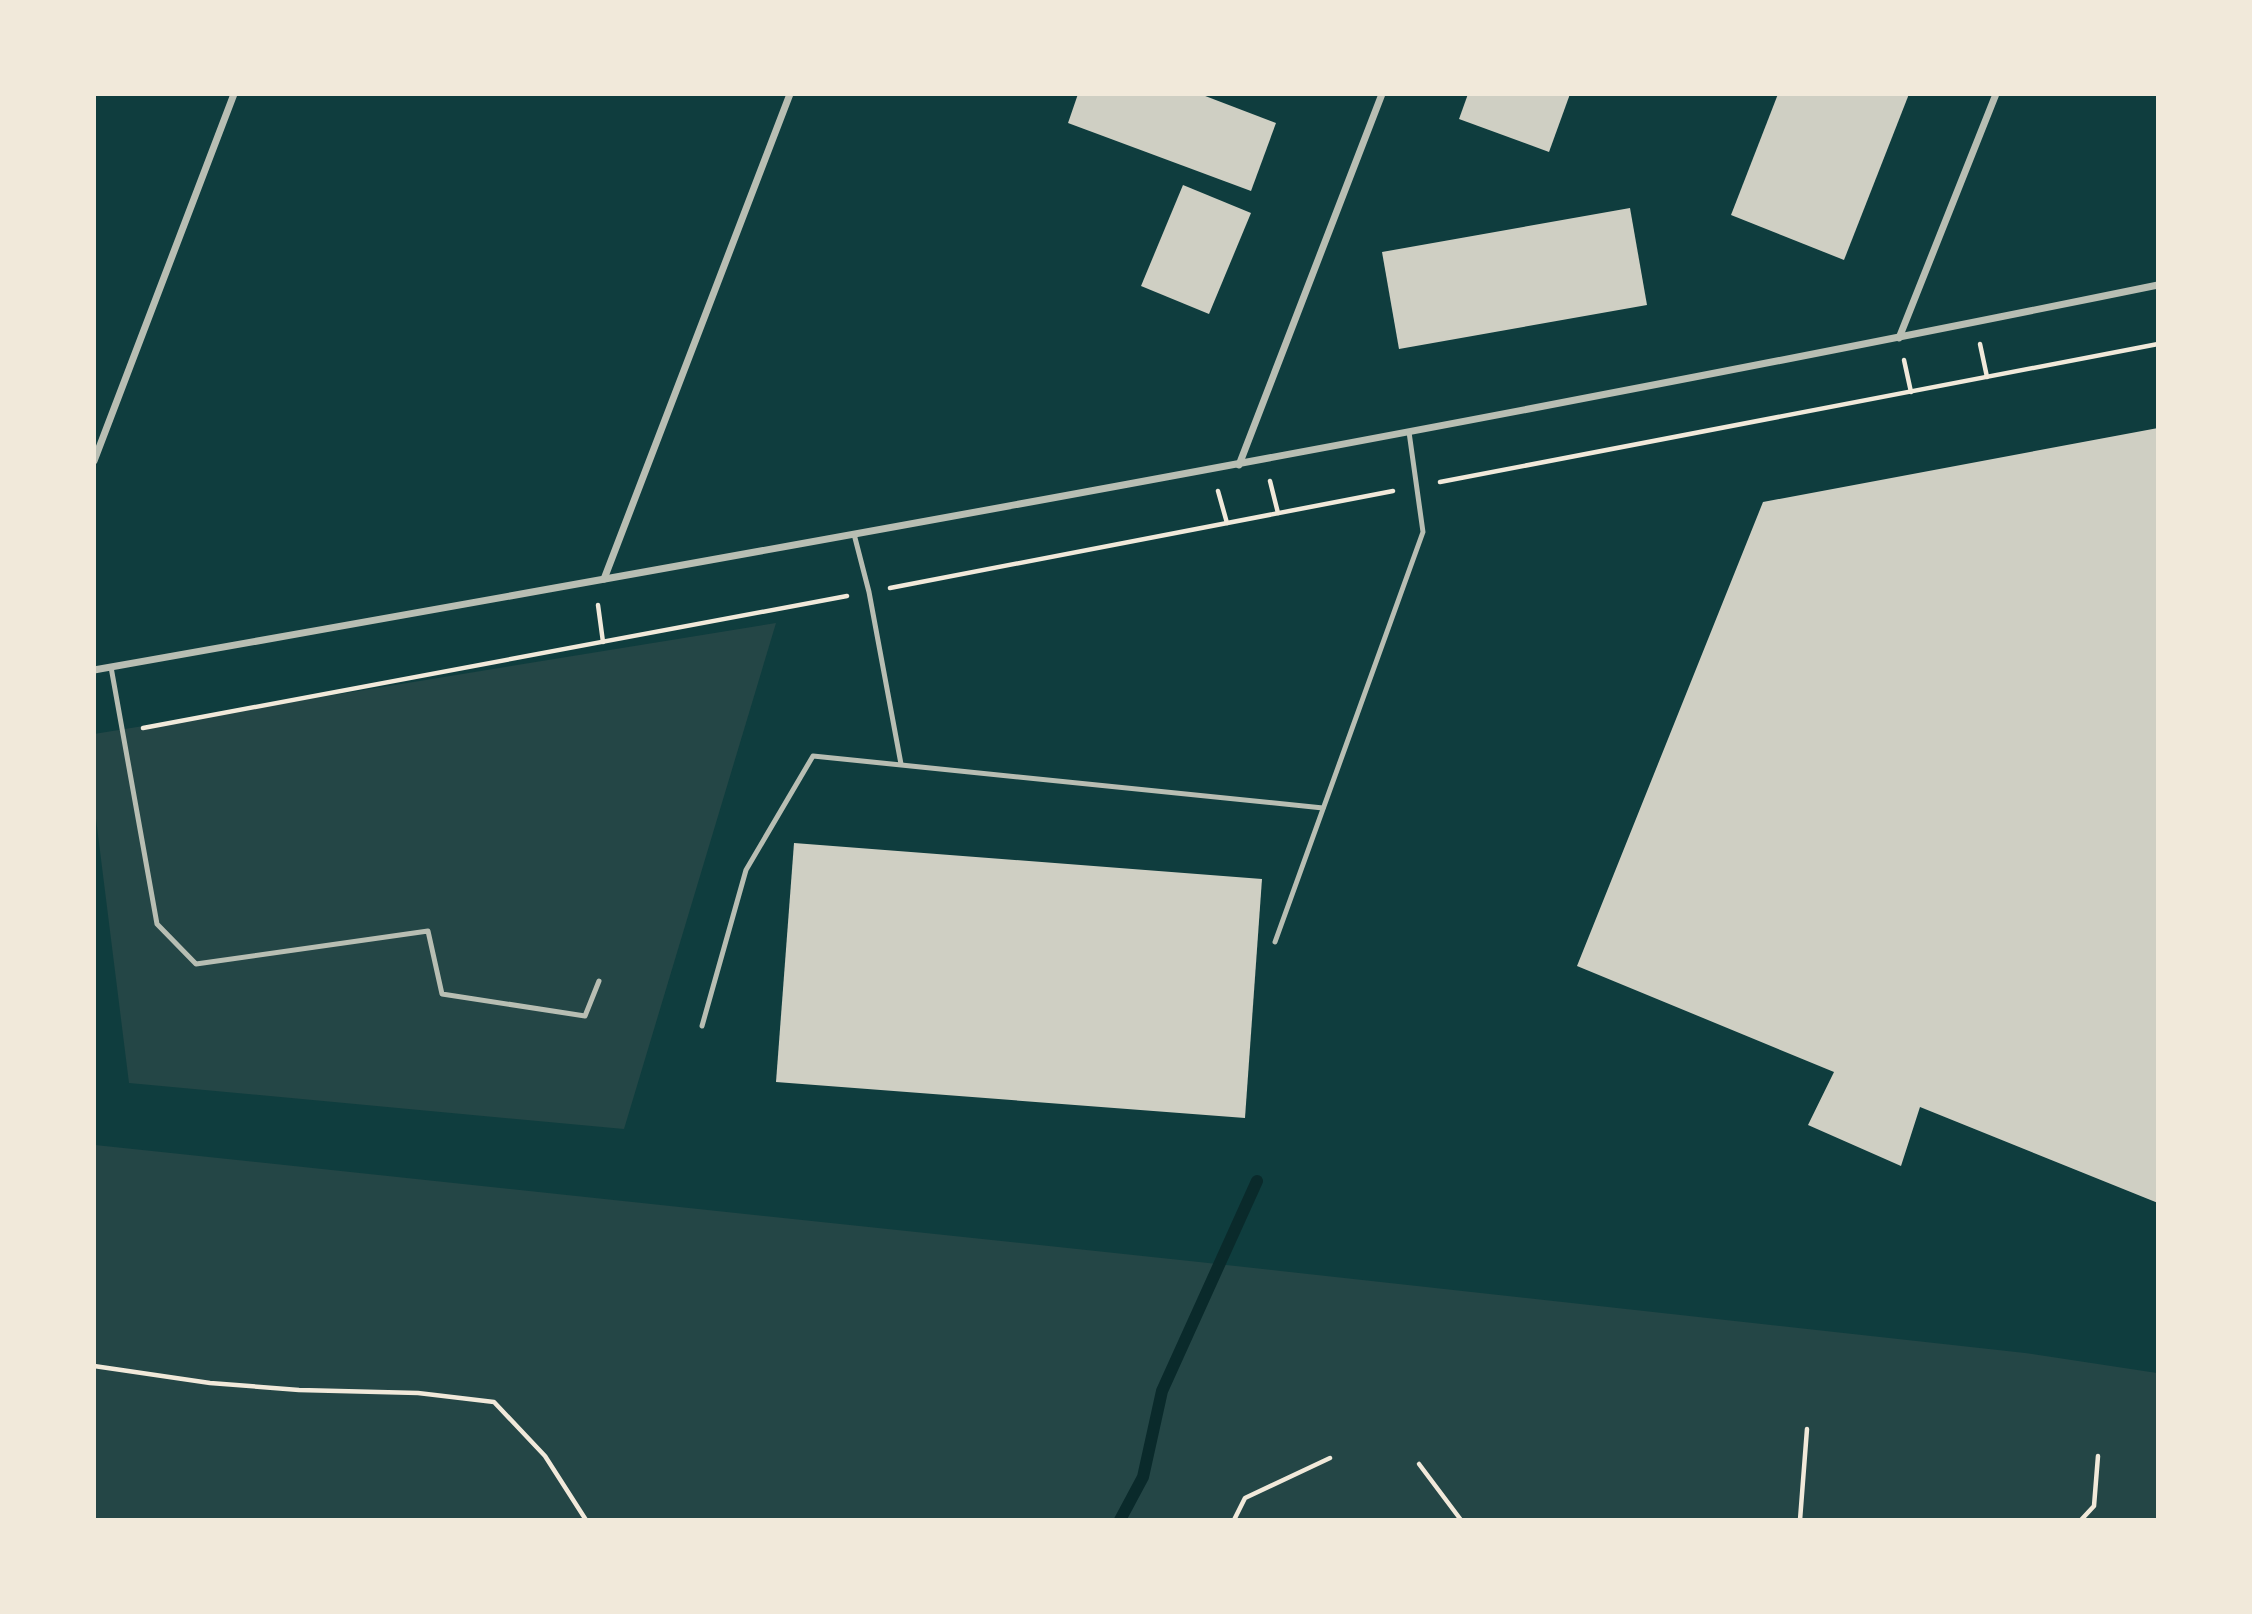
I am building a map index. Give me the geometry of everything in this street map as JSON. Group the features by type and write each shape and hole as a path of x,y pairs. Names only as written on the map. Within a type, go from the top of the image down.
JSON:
{"street":[{"path":"94,461 234,94"},
{"path":"604,579 790,94"},
{"path":"1239,465 1382,94"},
{"path":"1899,338 1996,94"},
{"path":"94,670 1239,465 1976,323 2158,285"}],"lane":[{"path":"1275,942 1423,532 1409,432"},
{"path":"854,534 869,592 901,764"},
{"path":"111,667 157,924 196,964 428,931 442,994 585,1016 599,981"},
{"path":"702,1026 746,870 813,756 1323,808"}],"path":[{"path":"1976,323 1987,377"},
{"path":"1899,338 1912,392"},
{"path":"122,733 2158,344"},
{"path":"1264,460 1278,513"},
{"path":"1212,470 1227,523"},
{"path":"595,581 603,642"},
{"path":"94,1366 210,1383 299,1390 418,1393 494,1402 545,1456 586,1520"},
{"path":"1800,1520 1807,1429"},
{"path":"2081,1520 2094,1506 2098,1456"},
{"path":"1234,1520 1245,1498 1330,1458"},
{"path":"1419,1464 1461,1520"}],"shaded area":[{"path":"776,623 624,1129 129,1083 95,811 94,734"},
{"path":"95,1145 2025,1353 2157,1373 2157,1519 95,1520"}],"building":[{"path":"1078,94 1200,94 1276,123 1251,191 1068,123"},
{"path":"1468,94 1570,94 1549,152 1459,119"},
{"path":"1778,94 1909,94 1844,260 1731,215"},
{"path":"1183,185 1251,213 1209,314 1141,286"},
{"path":"1630,208 1647,305 1399,349 1382,252"},
{"path":"2158,428 2158,1203 1920,1107 1901,1166 1808,1125 1834,1072 1577,966 1763,502"},
{"path":"794,843 1262,879 1245,1118 776,1082"}],"waterway":[{"path":"1120,1520 1143,1477 1162,1391 1257,1181"}]}
